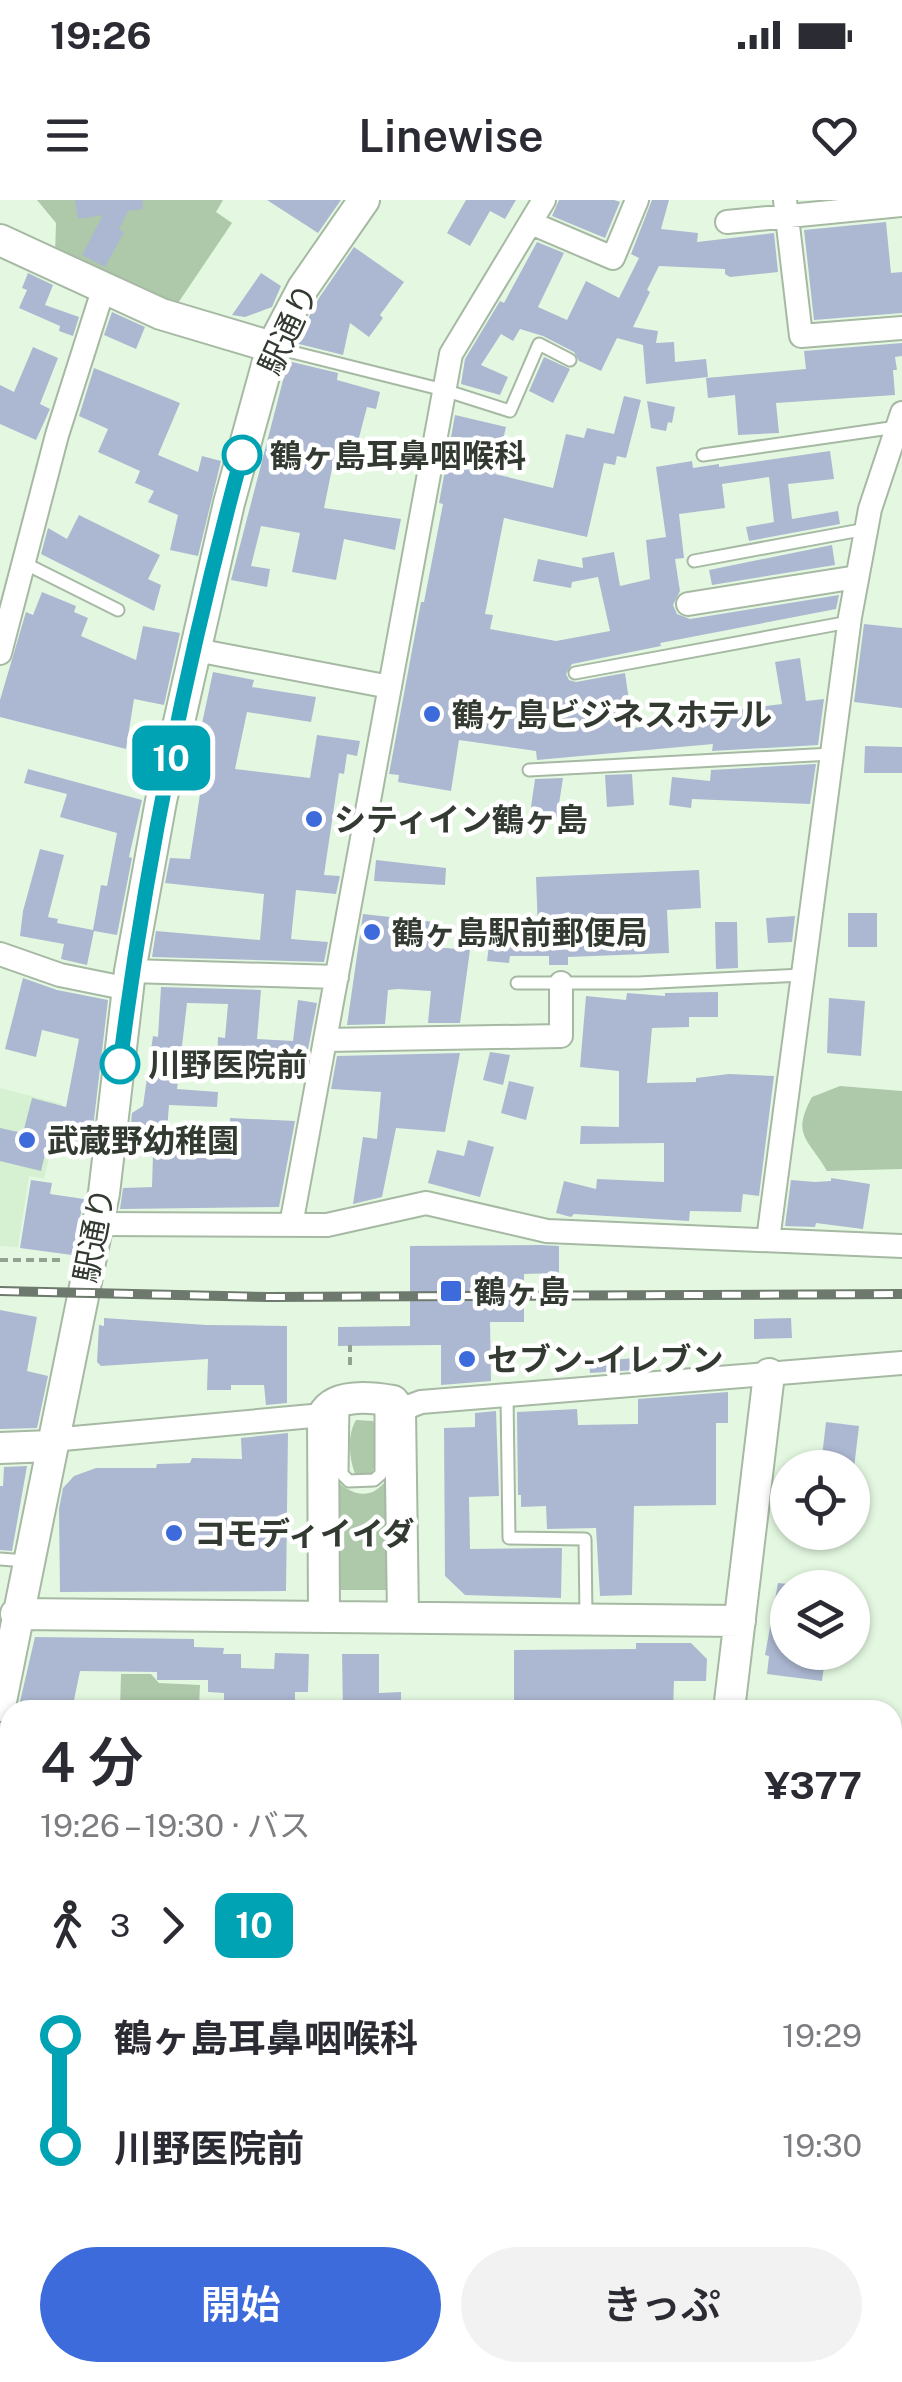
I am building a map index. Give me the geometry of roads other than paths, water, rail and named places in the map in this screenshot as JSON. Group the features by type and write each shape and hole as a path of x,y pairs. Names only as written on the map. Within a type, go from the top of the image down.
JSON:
{"street":[{"name":"駅通り","path":"1,1700 16,1614 14,1560 52,1443 98,1224 130,981 161,801 229,502 272,347 303,288 364,200"},
{"path":"292,1224 450,354 544,200"},
{"path":"531,223 613,258 637,200"},
{"path":"727,222 786,209 902,205"},
{"path":"786,209 801,336 902,328"},
{"path":"0,240 161,314 272,347"},
{"path":"0,654 57,435 104,287"},
{"path":"768,1240 849,622 866,529 900,420"},
{"path":"688,604 857,577"},
{"path":"196,650 390,687"},
{"path":"0,954 60,975 130,981 337,977"},
{"path":"326,1040 561,1036 561,983"},
{"path":"98,1224 328,1224 426,1203 548,1232 902,1246"},
{"path":"0,1448 333,1407 902,1363"},
{"path":"731,1700 769,1374"},
{"path":"390,1405 403,1617"},
{"path":"324,1616 333,1407"},
{"path":"16,1614 740,1621"}],"lane":[{"path":"272,347 444,390 510,411 539,344 570,360"},
{"path":"703,454 900,420"},
{"path":"694,561 866,529"},
{"path":"22,562 118,610"},
{"path":"576,673 849,622"},
{"path":"529,770 832,754"},
{"path":"517,983 804,975"},
{"path":"507,1396 509,1538 586,1539 586,1619"},
{"path":"333,1407 342,1474 349,1481 374,1480 382,1474 390,1405"}],"railway":[{"path":"0,1291 269,1297 902,1294"}],"place":[{"name":"鶴ヶ島耳鼻咽喉科","path":"242,455"},
{"name":"鶴ヶ島ビジネスホテル","path":"432,714"},
{"name":"シティイン鶴ヶ島","path":"314,819"},
{"name":"鶴ヶ島駅前郵便局","path":"372,932"},
{"name":"川野医院前","path":"120,1064"},
{"name":"武蔵野幼稚園","path":"27,1140"},
{"name":"鶴ヶ島","path":"451,1291"},
{"name":"セブン-イレブン","path":"467,1359"},
{"name":"コモディイイダ","path":"174,1533"}]}
